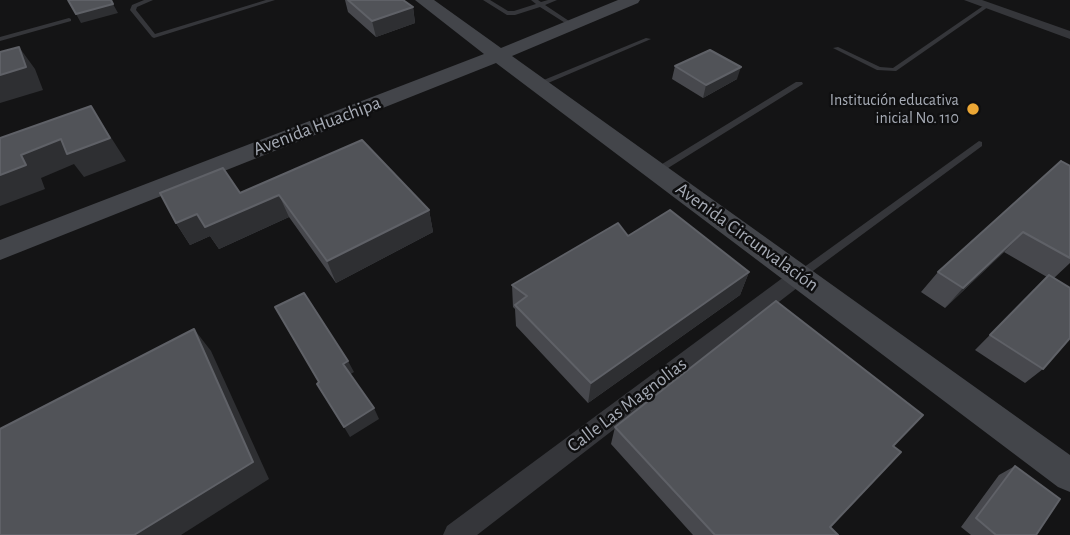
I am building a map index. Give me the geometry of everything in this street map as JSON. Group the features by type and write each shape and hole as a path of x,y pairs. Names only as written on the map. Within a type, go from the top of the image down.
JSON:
{"street":[{"name":"Avenida Circunvalación","path":"423,0 1070,475"},
{"name":"Avenida Huachipa","path":"0,250 499,55 632,0"},
{"path":"970,0 1070,35"},
{"name":"Calle Las Magnolias","path":"456,535 799,276"}],"lane":[{"path":"150,0 134,6 133,10 154,36 272,0"},
{"path":"486,0 507,13 522,12 554,0"},
{"path":"534,0 572,25"},
{"path":"836,48 879,69 894,70 986,6"},
{"path":"0,39 69,20"},
{"path":"538,84 648,39"},
{"path":"657,172 799,84"},
{"path":"799,276 979,144"}],"building":[{"path":"68,0 111,0 113,4 76,14"},
{"path":"348,0 403,0 413,7 372,21"},
{"path":"19,47 26,67 0,75 0,52"},
{"path":"710,50 741,67 706,85 675,66"},
{"path":"91,106 110,138 67,154 61,139 21,155 26,165 0,175 0,138"},
{"path":"362,140 429,210 327,261 279,195 205,227 197,214 176,223 160,193 223,168 240,193"},
{"path":"1061,161 1070,166 1070,258 1023,232 963,288 938,272"},
{"path":"670,210 749,272 591,383 515,305 527,296 512,285 618,223 628,236"},
{"path":"1049,275 1070,288 1070,338 1043,369 990,335"},
{"path":"304,293 348,361 343,364 374,408 344,427 275,307"},
{"path":"776,301 923,415 893,446 901,452 830,527 838,535 715,535 615,427"},
{"path":"194,329 253,462 134,535 0,535 0,429"},
{"path":"1015,466 1060,499 1036,535 996,535 976,518"}],"place":[{"name":"Institución educativa inicial No. 110","path":"973,109"}]}
